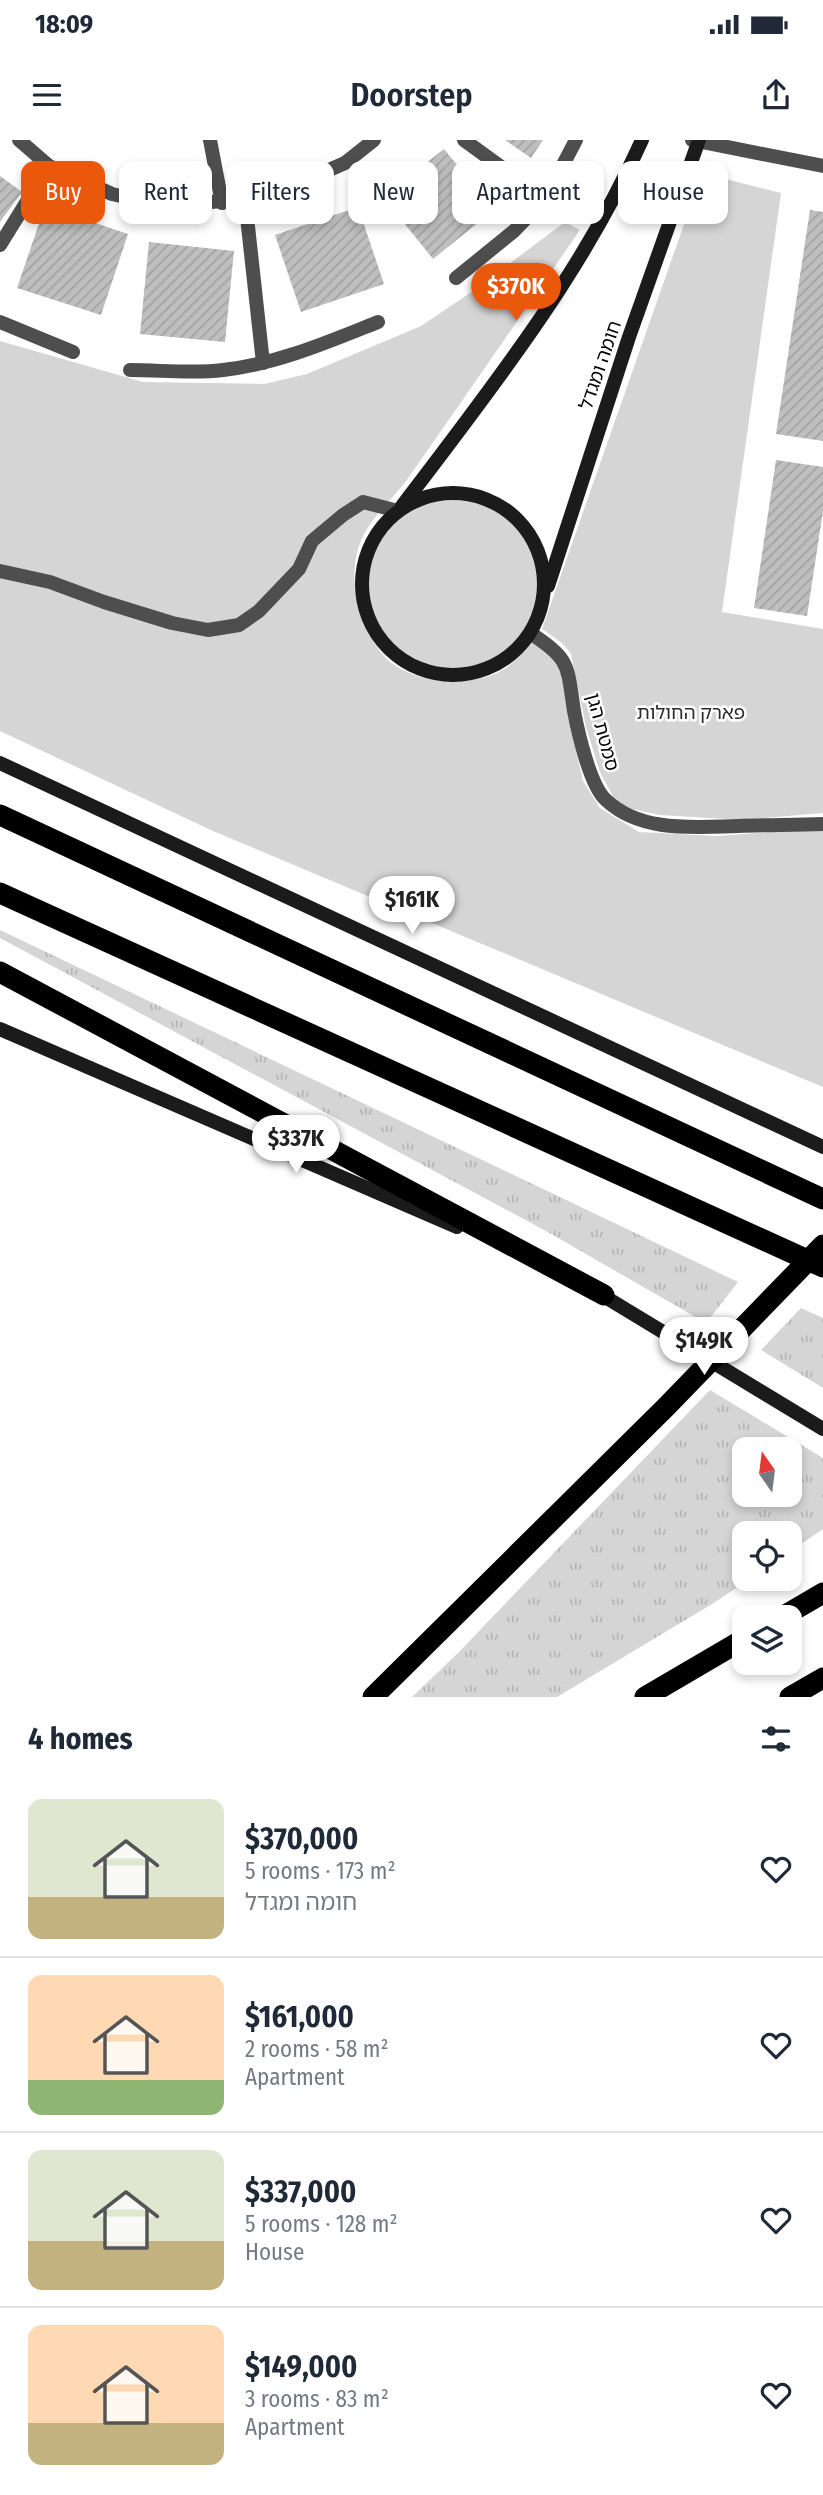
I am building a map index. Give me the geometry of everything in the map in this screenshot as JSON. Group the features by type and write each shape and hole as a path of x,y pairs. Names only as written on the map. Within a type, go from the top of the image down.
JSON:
{"highway":[{"path":"0,815 823,1199"},
{"path":"0,894 823,1267"},
{"path":"0,972 604,1295"},
{"path":"373,1697 666,1407 823,1245"},
{"path":"802,1605 823,1593"},
{"path":"645,1697 732,1646"},
{"path":"790,1697 823,1678"}],"main road":[{"name":"חומה ומגדל","path":"642,140 605,212 517,355 398,511 377,533 373,542 365,561 362,591 370,621 382,641 399,657 419,668 450,675 481,671 509,656 530,633 697,141"},
{"name":"חומה ומגדל","path":"398,511 426,496 458,492 489,499 516,517 535,542 544,572 542,604"},
{"path":"0,763 823,1147"},
{"path":"0,1029 412,1206 604,1295 823,1429"}],"street":[{"path":"19,140 43,161"},
{"path":"210,140 222,203"},
{"path":"334,168 345,163 374,140"},
{"path":"464,140 493,161"},
{"path":"565,161 576,140"},
{"path":"697,141 823,166"},
{"path":"105,191 165,206 226,202"},
{"path":"0,244 21,211"},
{"path":"248,224 263,363"},
{"path":"456,278 521,224"},
{"path":"0,322 73,352"},
{"path":"130,370 221,371 263,363 378,322"},
{"path":"0,571 50,582 172,623 208,630 239,625 259,611 299,569 312,541 342,515 363,502 398,511"},
{"name":"סמטת הגן","path":"530,633 554,648 565,662 589,771 604,799 634,818 676,827 823,824"}],"green space":[{"name":"פארק החולות","path":"728,180 781,193 722,612 823,629 823,813 742,820 660,815 618,806 600,772 586,727 571,654 562,643 542,629 684,224 728,224"},
{"path":"562,224 580,230 405,483 363,536 357,553 355,589 368,630 383,655 395,665 410,673 445,681 463,681 497,673 510,665 532,641 556,657 564,680 567,711 583,781 600,808 639,832 716,836 823,828 823,1087 213,831 0,731 0,341 143,382 264,384 307,374 421,326"},
{"path":"453,497 486,504 515,522 533,551 540,584 533,617 515,646 486,664 453,671 420,664 391,646 373,617 366,584 373,551 391,522 420,504"},
{"path":"0,930 738,1282 706,1323 546,1231 0,938"},
{"path":"801,1308 823,1318 823,1388 761,1350"},
{"path":"710,1390 788,1437 732,1437 732,1507 802,1507 802,1445 823,1458 823,1529 802,1543 802,1521 732,1521 732,1591 557,1697 412,1697 457,1654"}],"building":[{"path":"505,140 543,140 531,158"},
{"path":"444,149 454,161 452,224 477,224 433,259 405,224 438,224 438,161 429,161"},
{"path":"0,176 21,193 0,222"},
{"path":"348,210 348,224 364,224 384,284 301,312 275,235 308,224 334,224 334,215"},
{"path":"810,210 823,212 823,441 776,434"},
{"path":"39,224 98,224 128,234 101,315 17,288"},
{"path":"149,242 234,251 225,342 140,334"},
{"path":"776,460 823,467 823,511 807,616 754,608"}]}
